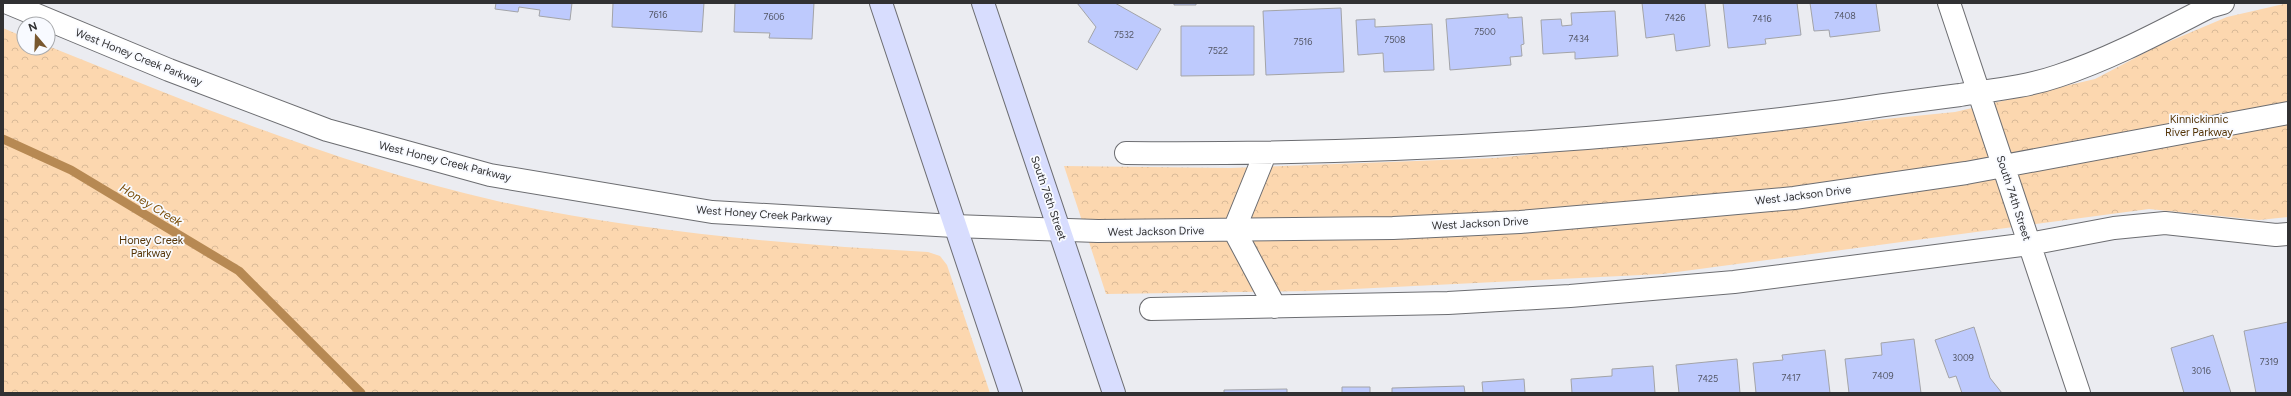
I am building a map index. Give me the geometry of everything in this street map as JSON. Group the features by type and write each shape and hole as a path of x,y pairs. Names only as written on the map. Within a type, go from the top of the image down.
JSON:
{"main road":[{"path":"881,3 954,226 1011,393"},
{"name":"South 76th Street","path":"983,3 1114,393"}],"street":[{"name":"West Honey Creek Parkway","path":"8,3 169,70 327,130 490,175 712,212 954,226"},
{"name":"South 74th Street","path":"1949,3 2079,393"},
{"path":"1126,153 1265,154 1413,150 1593,138 1780,120 2016,88 2058,76 2123,49 2209,7 2223,3"},
{"name":"West Jackson Drive","path":"954,226 1060,230 1393,228 1520,222 1608,215 1794,198 2003,166 2288,113"},
{"path":"1265,154 1234,230 1275,307"},
{"path":"1151,309 1448,303 1609,293 1734,282 2029,244 2114,228 2165,223 2276,235 2288,234"}],"green space":[{"name":"Kinnickinnic River Parkway","path":"2288,3 2288,217 2259,220 2149,209 1662,274 1313,291 1106,294 1064,166 1230,168 1495,158 1955,112 2095,79 2156,47 2227,17"},
{"name":"Honey Creek Parkway","path":"3,28 16,34 16,56 56,56 56,49 214,112 326,152 439,187 550,212 658,229 765,241 928,252 940,256 947,265 990,393 3,393"}],"building":[{"path":"496,3 572,3 570,20 539,16 540,10 519,7 518,12 495,9"},
{"path":"613,3 704,3 702,32 612,27"},
{"path":"735,3 814,3 812,39 769,38 770,33 734,32"},
{"path":"1077,3 1115,3 1161,29 1137,70 1088,42 1096,27"},
{"path":"1174,3 1196,3 1196,5 1174,5"},
{"path":"1642,3 1705,3 1710,46 1676,51 1674,34 1646,38"},
{"path":"1723,3 1797,3 1801,35 1765,39 1766,44 1728,48"},
{"path":"1810,3 1876,3 1880,31 1830,37 1829,30 1814,31"},
{"path":"1341,8 1344,72 1266,75 1263,11"},
{"path":"1615,11 1618,56 1575,59 1575,52 1543,54 1541,20 1561,19 1562,26 1572,25 1571,13"},
{"path":"1508,14 1508,18 1522,17 1524,44 1521,45 1522,56 1510,57 1511,65 1450,70 1446,19"},
{"path":"1375,19 1375,27 1432,24 1434,70 1384,72 1383,53 1358,55 1356,20"},
{"path":"1181,26 1254,26 1254,75 1181,76"},
{"path":"2288,322 2288,393 2256,393 2244,331"},
{"path":"1974,327 1990,378 2002,393 1962,393 1956,376 1949,378 1935,340"},
{"path":"2213,335 2231,393 2184,393 2171,348"},
{"path":"1914,339 1921,393 1849,393 1845,359 1882,355 1881,343"},
{"path":"1825,350 1830,393 1756,393 1753,363 1783,360 1782,355"},
{"path":"1737,359 1740,393 1679,393 1676,365"},
{"path":"1653,366 1655,393 1572,393 1571,379 1612,376 1612,369"},
{"path":"1524,379 1525,393 1483,393 1482,382"},
{"path":"1464,386 1465,393 1392,393 1392,388"},
{"path":"1342,387 1370,387 1370,393 1342,393"},
{"path":"1287,389 1287,393 1224,393 1224,390"}],"waterway":[{"name":"Honey Creek","path":"3,139 71,170 239,271 361,393"}]}
